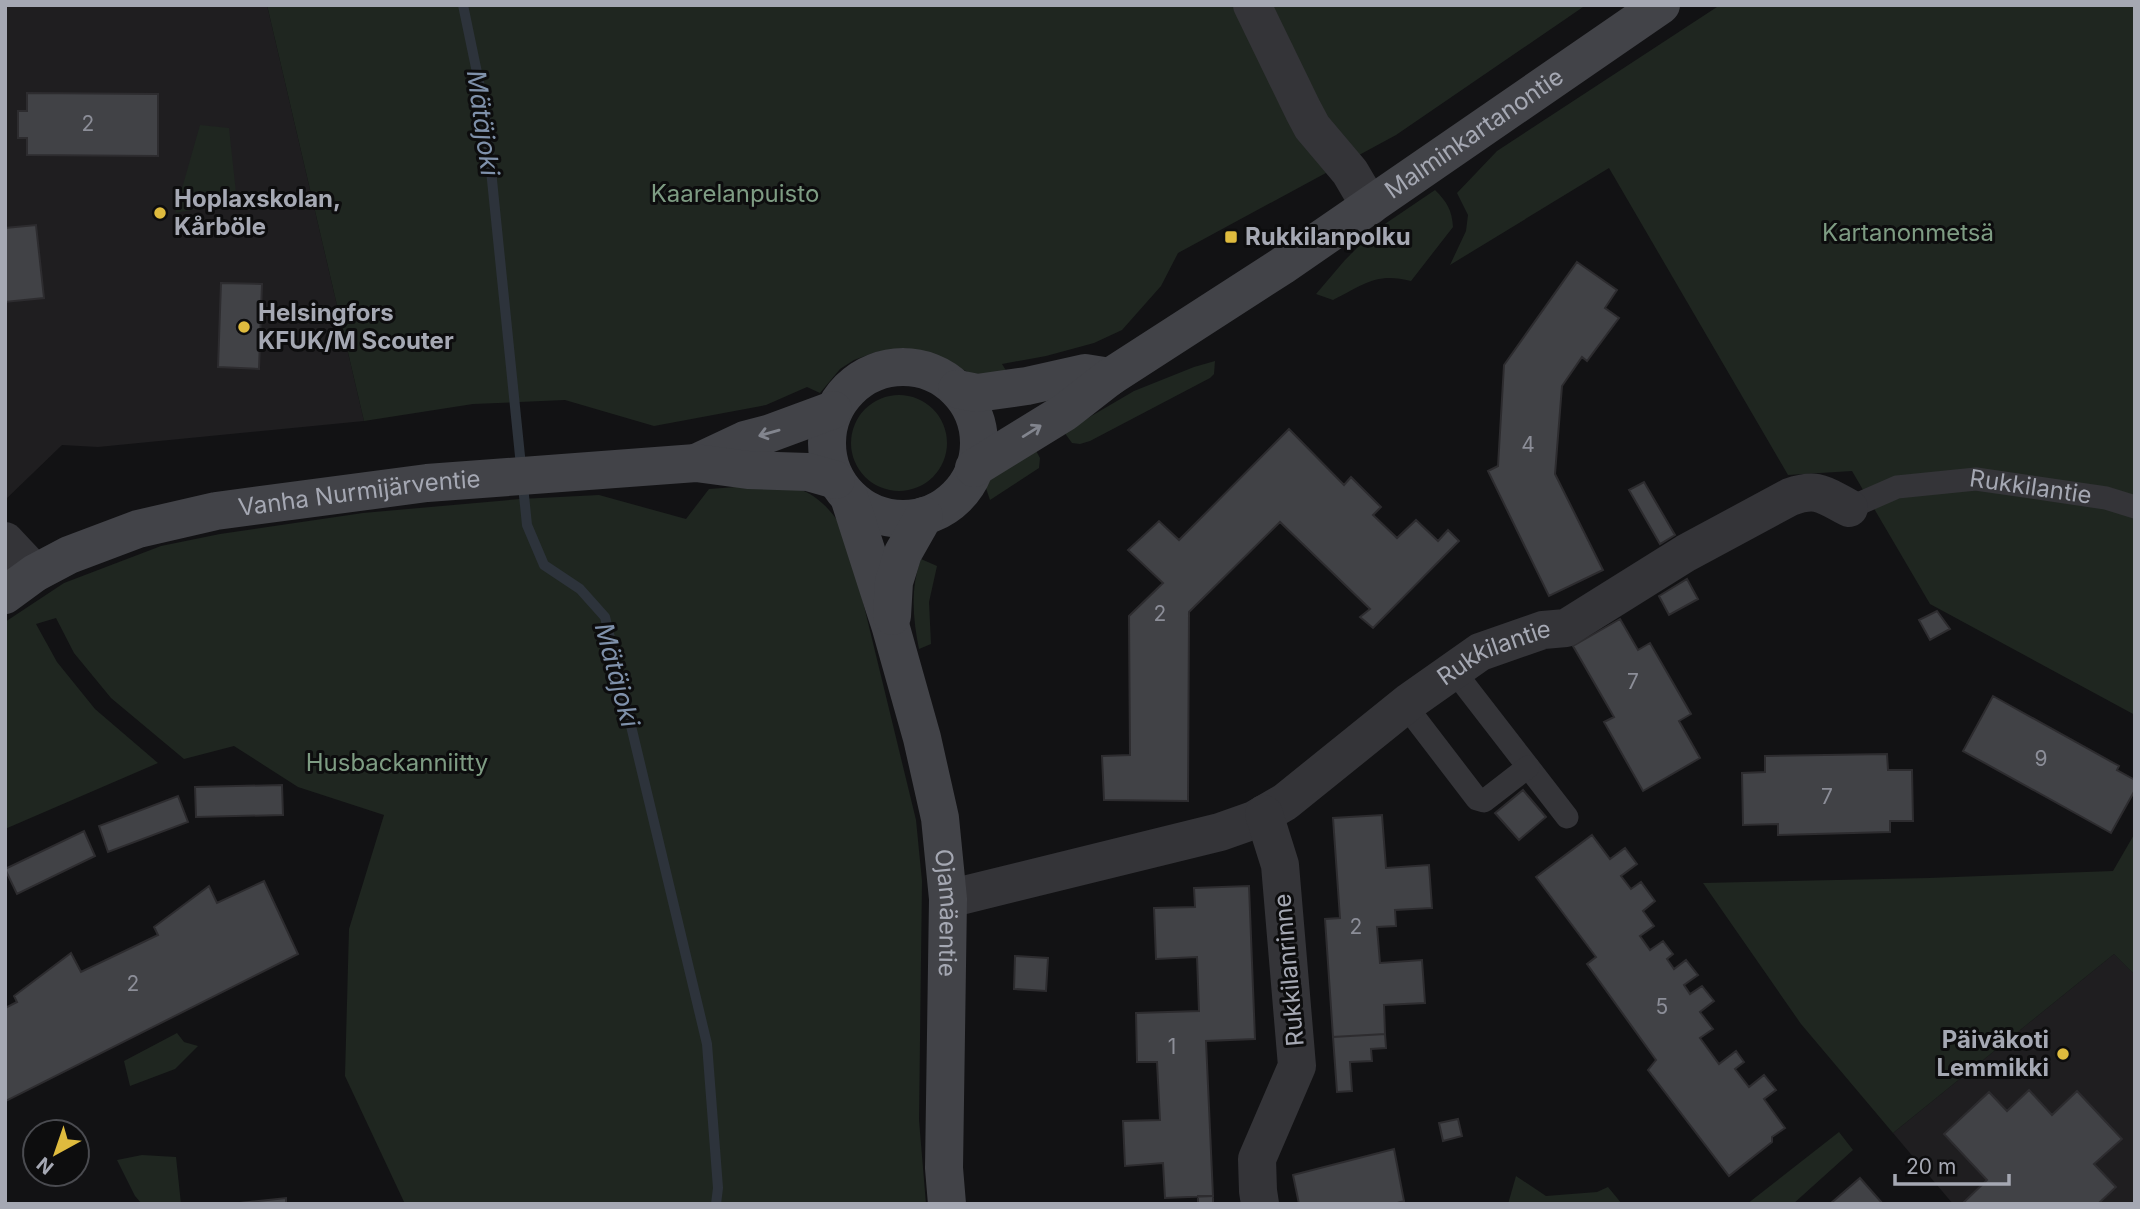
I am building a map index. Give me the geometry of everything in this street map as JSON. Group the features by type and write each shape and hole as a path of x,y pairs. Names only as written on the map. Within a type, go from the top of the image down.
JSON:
{"main road":[{"name":"Malminkartanontie","path":"974,468 1065,412 1110,377 1282,266 1661,5"},
{"path":"900,366 921,369 941,377 957,389 975,418 978,451 967,484 955,498 924,516 904,519 884,517 865,509 843,489 828,458 827,434 833,411 845,393 861,379 879,370 900,366"},
{"path":"957,389 977,393 1002,390 1084,373 1110,377"},
{"name":"Vanha Nurmijärventie","path":"696,463 745,440 833,411"},
{"name":"Vanha Nurmijärventie","path":"5,596 35,573 69,555 138,529 216,511 427,483 696,463 748,470 808,472 843,489"},
{"name":"Ojamäentie","path":"843,489 891,628 922,738 940,818 948,899 944,1154 947,1204"},
{"name":"Ojamäentie","path":"891,628 894,582 903,553 924,516"}],"street":[{"path":"1252,5 1312,127 1350,172 1370,206"},
{"name":"Rukkilantie","path":"948,899 1220,832 1254,820 1285,802 1405,705 1480,652 1543,630 1566,628 1686,553 1790,497 1806,492 1818,493 1849,508"},
{"path":"5,541 35,573"},
{"name":"Rukkilanrinne","path":"1260,1204 1257,1159 1297,1066 1280,866 1264,814"}],"lane":[{"name":"Rukkilantie","path":"1849,508 1896,487 1976,479 2106,498 2135,507"},
{"path":"1454,671 1567,817"},
{"path":"1405,705 1477,799 1484,801 1528,767"}],"shaded area":[{"name":"Hoplaxskolan, Kårböle","path":"5,5 267,5 364,421 98,447 62,445 5,500"},
{"name":"Päiväkoti Lemmikki","path":"2114,954 2135,975 2135,1204 1953,1204 1893,1133"}],"green space":[{"name":"Kaarelanpuisto","path":"267,5 1586,5 1396,135 1178,253 1161,286 1122,330 1094,343 1002,364 1010,377 974,375 935,356 905,348 876,352 854,360 840,369 820,393 807,387 766,405 654,426 565,400 473,404 364,421"},
{"name":"Kartanonmetsä","path":"1720,5 2135,5 2135,715 1930,604 1852,471 1788,475 1609,168 1450,265 1466,231 1468,215 1457,193 1497,151"},
{"path":"200,125 229,128 237,202 175,213"},
{"path":"1435,190 1448,207 1453,227 1411,281 1388,278 1370,281 1333,300 1316,294 1373,232"},
{"path":"1215,361 1214,374 1210,378 1090,441 1072,443 1064,432 1134,391"},
{"path":"899,395 917,399 933,409 943,425 947,443 943,461 933,477 917,487 899,491 881,487 865,477 855,461 851,443 855,425 865,409 881,399"},
{"path":"1034,447 1040,458 1039,468 990,500 985,485"},
{"name":"Husbackanniitty","path":"763,485 792,487 805,491 820,501 847,536 916,820 922,881 919,1120 926,1204 405,1204 345,1076 349,929 384,815 298,787 234,746 184,759 111,698 74,653 56,618 36,624 57,662 95,709 158,763 5,829 5,622 64,583 161,546 220,534 363,513 599,495 686,519 709,489"},
{"path":"921,559 937,566 929,602 931,644 919,649 914,604 915,582"},
{"path":"2135,833 2135,975 2114,954 1893,1133 1801,1024 1703,883 2113,871"},
{"path":"177,1033 184,1042 198,1046 175,1069 130,1086 124,1061"},
{"path":"1839,1132 1853,1150 1793,1204 1747,1204"},
{"path":"142,1155 176,1157 181,1204 142,1204 135,1196 117,1160"},
{"path":"1516,1176 1546,1196 1597,1192 1608,1187 1622,1204 1508,1204"}],"building":[{"path":"27,93 158,94 158,156 27,155 27,138 18,138 18,111 27,111"},
{"path":"36,225 44,298 5,302 5,228"},
{"path":"1577,262 1617,290 1605,308 1619,318 1587,361 1582,357 1562,386 1555,474 1603,570 1549,596 1488,471 1498,466 1504,365"},
{"path":"221,283 262,284 259,369 218,367"},
{"path":"1289,429 1344,485 1351,477 1381,507 1373,515 1397,538 1416,520 1438,541 1448,530 1459,541 1373,628 1360,617 1370,609 1280,522 1189,612 1188,801 1104,800 1102,756 1130,755 1129,616 1163,583 1128,550 1159,521 1179,540"},
{"path":"1644,482 1675,535 1660,544 1629,490"},
{"path":"1687,579 1698,599 1669,615 1659,596"},
{"path":"1937,611 1950,629 1930,640 1919,620"},
{"path":"1620,619 1638,650 1650,643 1691,714 1679,721 1700,758 1643,791 1604,722 1614,717 1573,646"},
{"path":"1993,696 2119,766 2117,770 2135,780 2135,790 2111,833 1963,751"},
{"path":"1887,754 1888,770 1912,770 1913,821 1890,821 1890,832 1778,835 1778,824 1743,825 1742,773 1765,772 1765,756"},
{"path":"282,785 283,815 196,817 195,787"},
{"path":"1523,790 1546,817 1519,840 1495,813"},
{"path":"178,796 188,822 108,852 99,826"},
{"path":"1382,815 1386,868 1429,865 1432,908 1395,910 1396,926 1377,927 1380,963 1422,960 1425,1003 1384,1005 1385,1034 1333,1037 1325,919 1340,918 1333,818"},
{"path":"84,831 95,856 17,894 5,869"},
{"path":"1592,835 1610,859 1625,848 1637,864 1621,876 1631,889 1641,882 1655,901 1643,911 1654,926 1640,936 1650,950 1663,941 1673,954 1667,959 1674,969 1686,960 1698,975 1684,985 1690,994 1702,986 1714,1001 1700,1012 1713,1029 1700,1038 1719,1064 1736,1051 1744,1062 1735,1069 1749,1087 1764,1075 1776,1090 1764,1099 1785,1128 1772,1137 1772,1142 1729,1176 1648,1070 1656,1060 1587,964 1596,957 1536,877"},
{"path":"264,881 298,954 6,1101 5,1008 17,1002 14,996 71,953 81,972 158,935 154,927 209,886 217,903"},
{"path":"1249,886 1255,1039 1206,1041 1213,1196 1165,1198 1163,1163 1125,1166 1123,1121 1160,1120 1157,1062 1137,1062 1136,1013 1199,1011 1197,957 1156,959 1154,908 1195,907 1194,888"},
{"path":"1015,956 1048,958 1046,991 1014,989"},
{"path":"1385,1034 1386,1048 1371,1049 1372,1061 1350,1062 1352,1091 1337,1092 1333,1037"},
{"path":"2029,1090 2052,1115 2077,1091 2122,1139 2094,1164 2116,1187 2098,1204 1962,1204 1987,1180 1944,1134 1989,1092 2007,1111"},
{"path":"1458,1119 1462,1136 1443,1141 1439,1123"},
{"path":"1394,1149 1404,1201 1394,1204 1299,1204 1293,1175"},
{"path":"1860,1178 1883,1204 1830,1204"},
{"path":"1198,1196 1213,1196 1213,1204 1198,1204"},
{"path":"286,1198 286,1204 230,1204"}],"waterway":[{"name":"Mätäjoki","path":"463,5 485,111 527,525 544,565 580,589 605,617 707,1044 718,1188 716,1204"}],"place":[{"name":"Hoplaxskolan, Kårböle","path":"160,213"},
{"name":"Rukkilanpolku","path":"1231,237"},
{"name":"Helsingfors KFUK/M Scouter","path":"244,327"},
{"name":"Päiväkoti Lemmikki","path":"2063,1054"}]}
